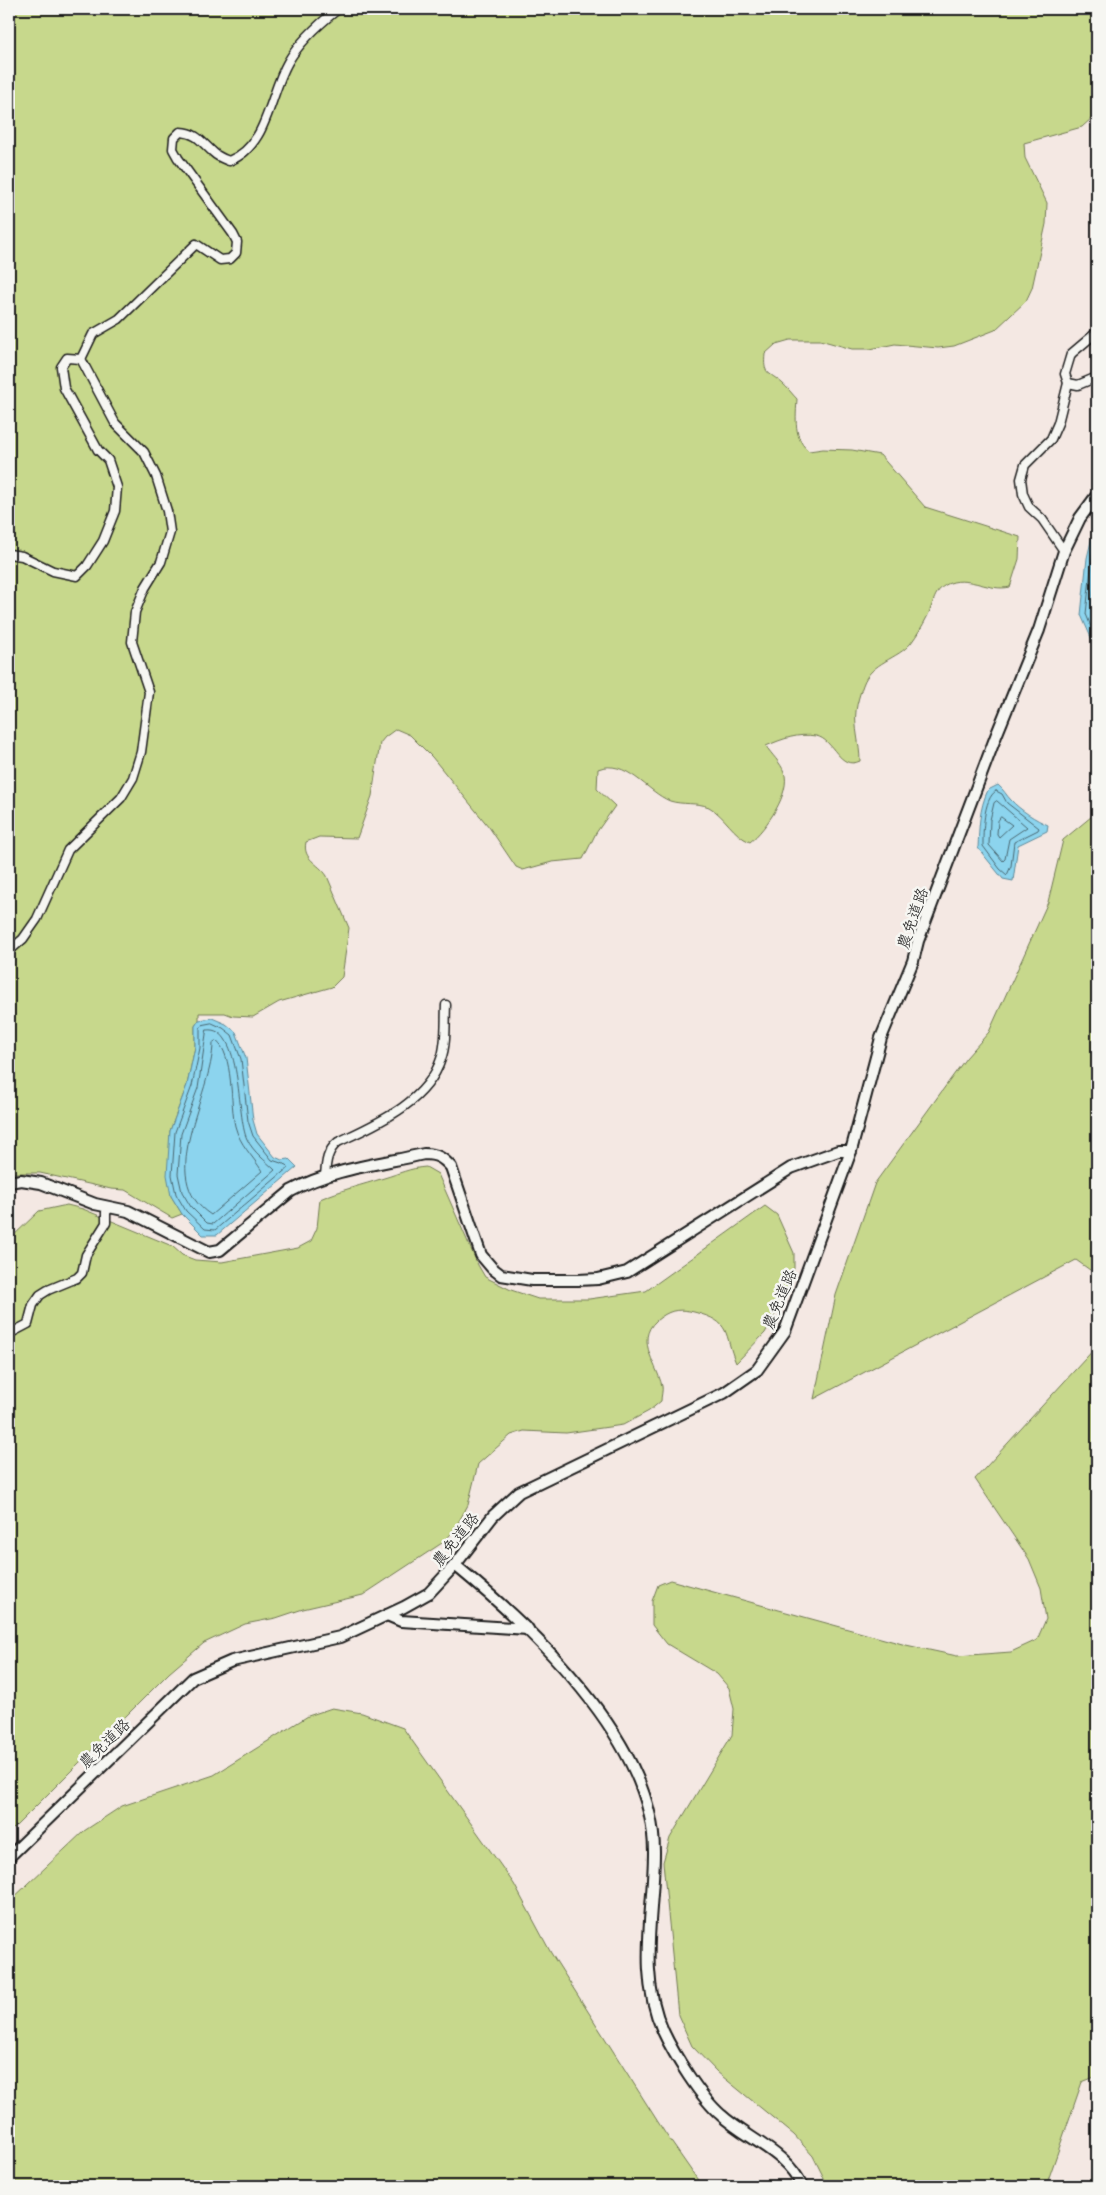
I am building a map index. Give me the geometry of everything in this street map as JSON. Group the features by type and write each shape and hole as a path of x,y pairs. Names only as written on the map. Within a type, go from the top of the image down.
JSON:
{"street":[{"path":"81,359 93,334 119,319 196,244 220,260 230,259 236,253 237,242 233,234 178,158 173,149 174,138 180,132 190,132 202,139 215,154 229,161 240,157 254,142 288,61 309,34 338,9"},
{"path":"1064,551 1042,519 1029,507 1023,494 1022,479 1025,465 1051,438 1058,423 1068,383 1065,374 1071,354 1097,332"},
{"path":"9,554 22,556 53,571 77,576 87,566 103,541 115,511 117,487 108,460 98,450 64,388 61,367 67,358 81,359"},
{"path":"9,951 23,939 37,919 68,850 121,798 133,778 141,752 149,692 132,642 135,612 145,588 161,562 170,532 156,476 144,452 116,423 81,359"},
{"path":"1068,383 1078,385 1097,377"},
{"name":"農免道路","path":"9,1857 193,1678 232,1660 340,1637 429,1593 455,1565 493,1516 519,1492 724,1393 757,1370 785,1331 851,1151 881,1038 913,961 918,941 996,736 1039,630 1064,551 1080,518 1097,495"},
{"path":"325,1176 330,1149 338,1142 396,1113 408,1104 434,1077 442,1058 446,1005"},
{"path":"9,1182 21,1180 41,1183 110,1208 128,1211 142,1216 209,1252 220,1250 291,1191 325,1176 424,1154 434,1154 451,1167 481,1255 492,1268 501,1275 532,1280 578,1280 598,1279 627,1272 791,1168 838,1151 851,1151"},
{"path":"9,1334 28,1324 33,1305 40,1295 77,1278 82,1273 86,1255 104,1228 106,1212 110,1208"},
{"path":"455,1565 528,1629 574,1679 620,1742 636,1770 654,1829 648,1971 653,2003 664,2032 699,2091 720,2115 788,2164 802,2186"},
{"path":"387,1615 401,1621 528,1629"}],"green space":[{"path":"9,9 1097,9 1097,106 1093,117 1082,127 1024,143 1025,158 1047,203 1046,224 1032,288 1026,301 995,330 954,346 938,348 895,344 870,349 852,349 820,340 790,340 776,344 765,354 765,366 768,372 797,399 796,420 798,434 800,440 809,451 823,449 852,450 880,455 925,507 1020,537 1019,559 1010,587 995,588 958,581 940,589 911,643 872,671 863,685 857,705 856,717 860,761 847,762 828,743 816,736 796,736 766,746 781,765 784,772 784,790 776,810 763,829 750,842 739,835 720,815 709,807 670,801 661,797 627,772 618,768 608,767 598,769 597,789 615,806 596,833 583,859 552,862 523,870 516,867 489,827 432,757 410,735 396,729 385,737 380,743 372,796 357,838 319,837 306,842 306,853 327,876 349,928 342,977 332,987 279,1002 253,1017 233,1016 225,1013 199,1013 199,1020 195,1026 195,1047 187,1085 170,1131 171,1196 182,1214 172,1218 125,1190 111,1189 40,1173 9,1173"},
{"path":"1097,812 1097,1275 1076,1260 814,1399 836,1295 875,1183 966,1058 989,1032 1048,902 1063,840"},
{"path":"426,1167 438,1174 485,1277 511,1290 538,1299 589,1299 646,1291 765,1206 777,1215 794,1253 794,1268 785,1296 765,1333 736,1363 725,1330 715,1320 685,1310 677,1310 665,1314 652,1325 648,1333 648,1350 662,1386 661,1401 649,1411 623,1425 566,1433 524,1431 511,1435 478,1464 468,1505 453,1532 442,1543 363,1595 303,1609 276,1618 245,1624 204,1643 169,1673 9,1833 9,1240 39,1211 67,1205 83,1209 172,1246 182,1255 195,1260 222,1262 298,1248 311,1241 317,1228 320,1199 404,1171"},
{"path":"1097,1346 1097,2076 1082,2082 1046,2186 828,2186 813,2156 794,2135 717,2072 692,2046 678,2015 663,1862 670,1838 732,1735 734,1709 729,1688 717,1674 667,1644 652,1625 652,1601 658,1585 670,1580 906,1645 957,1656 1011,1652 1037,1640 1046,1619 1041,1588 1029,1559 975,1479"},
{"path":"332,1708 362,1713 403,1728 514,1884 551,1953 665,2133 702,2186 9,2186 9,1902 84,1831 122,1806 214,1775 308,1716"}],"water":[{"path":"1097,516 1097,651 1081,615 1087,558"},
{"path":"998,785 1019,807 1033,818 1048,825 1047,831 1018,845 1013,881 1003,879 978,848 980,819 985,797 988,790"},
{"path":"212,1018 226,1024 236,1032 246,1058 253,1120 257,1134 275,1157 282,1160 289,1159 297,1167 217,1235 203,1235 182,1214 171,1196 167,1175 170,1131 187,1085 195,1047 195,1026 199,1020"}]}
